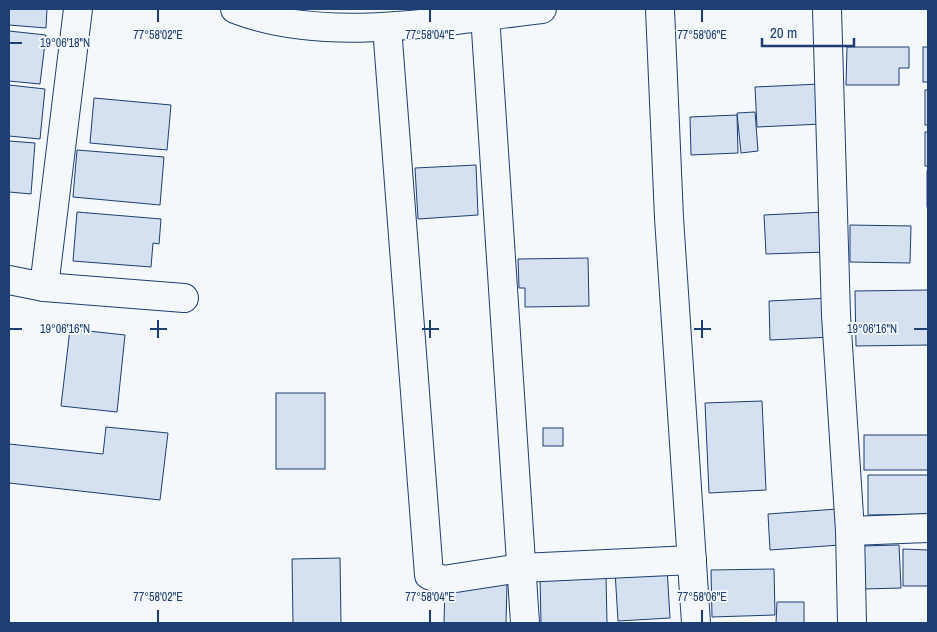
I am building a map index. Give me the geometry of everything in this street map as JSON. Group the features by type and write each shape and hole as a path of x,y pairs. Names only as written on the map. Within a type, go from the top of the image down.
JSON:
{"street":[{"path":"44,287 78,9"},
{"path":"234,9 281,22 387,27 542,9"},
{"path":"660,9 670,237 696,623"},
{"path":"827,9 836,315 850,531 852,623"},
{"path":"485,15 525,623"},
{"path":"387,27 428,571 434,578 443,580 521,568 692,560"},
{"path":"9,280 44,287 184,298"},
{"path":"850,531 928,528"}],"building":[{"path":"9,9 47,9 46,28 9,25"},
{"path":"9,31 46,35 40,84 9,81"},
{"path":"847,47 909,47 909,68 899,68 899,85 846,85"},
{"path":"923,47 928,47 928,82 923,82"},
{"path":"820,84 822,124 757,127 755,87"},
{"path":"9,85 45,89 40,139 9,136"},
{"path":"925,90 928,90 928,125 925,125"},
{"path":"94,98 171,105 167,150 90,143"},
{"path":"755,112 758,151 741,153 737,113"},
{"path":"737,115 738,153 691,155 690,117"},
{"path":"925,132 928,132 928,166 925,166"},
{"path":"9,141 35,143 31,194 9,192"},
{"path":"77,150 164,157 160,205 73,197"},
{"path":"476,165 478,215 418,219 415,168"},
{"path":"928,171 928,207 927,207"},
{"path":"77,212 161,219 159,244 153,243 151,267 73,261"},
{"path":"825,212 827,252 766,254 764,215"},
{"path":"850,225 911,226 910,263 850,262"},
{"path":"588,258 589,306 525,307 525,288 519,288 518,259"},
{"path":"928,290 928,345 856,346 855,291"},
{"path":"830,298 832,337 770,340 769,301"},
{"path":"70,329 125,335 117,412 61,406"},
{"path":"276,393 325,393 325,469 276,469"},
{"path":"762,401 766,490 709,493 705,403"},
{"path":"106,427 168,433 160,500 9,483 9,444 103,454"},
{"path":"543,428 563,428 563,446 543,446"},
{"path":"864,435 928,435 928,470 864,470"},
{"path":"868,475 928,475 928,514 868,515"},
{"path":"837,509 840,545 770,550 768,514"},
{"path":"899,545 901,588 863,589 861,546"},
{"path":"903,549 928,550 928,586 903,586"},
{"path":"340,558 341,623 293,623 292,559"},
{"path":"667,568 670,618 618,621 615,571"},
{"path":"774,569 775,615 712,617 711,570"},
{"path":"606,576 607,623 541,623 540,577"},
{"path":"445,583 507,583 506,623 444,623"},
{"path":"777,602 804,602 804,623 776,623"}]}
